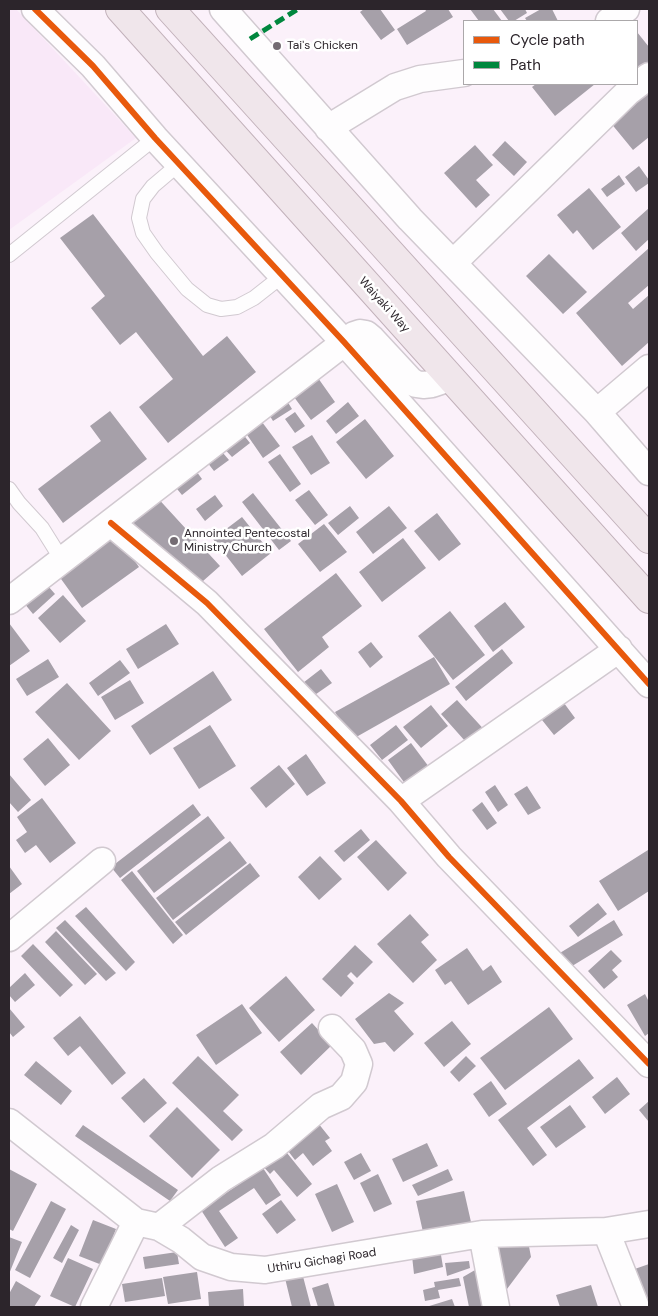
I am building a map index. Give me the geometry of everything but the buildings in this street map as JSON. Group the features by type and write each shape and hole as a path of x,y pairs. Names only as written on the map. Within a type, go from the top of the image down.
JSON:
{"highway":[{"name":"Waiyaki Way","path":"120,9 649,599"},
{"path":"170,9 649,538"}],"street":[{"path":"35,9 92,66 155,138 344,342 649,684"},
{"path":"223,9 410,219 597,412 649,472"},
{"path":"610,20 626,9"},
{"path":"328,128 395,87 420,79 463,73"},
{"path":"638,84 649,76"},
{"path":"453,263 637,85"},
{"path":"9,601 357,333 366,334 416,384 432,384 450,378"},
{"path":"597,412 649,368"},
{"path":"111,523 207,603 401,801 450,857 649,1064"},
{"path":"401,801 619,649"},
{"path":"9,938 102,861"},
{"path":"94,1307 148,1224 274,1146 320,1106 341,1098 354,1082 359,1064 353,1050 332,1028"},
{"name":"Uthiru Gichagi Road","path":"9,1122 148,1224 181,1240 202,1257 231,1267 265,1270 482,1234 606,1231 649,1224"},
{"path":"606,1231 636,1307"},
{"path":"482,1234 496,1307"}],"lane":[{"path":"9,255 155,138"},
{"path":"179,164 154,186 143,199 139,218 143,233 187,289 207,304 221,309 237,307 254,298 282,276"},
{"path":"9,489 42,528 62,560"}],"shaded area":[{"path":"9,9 16,9 136,138 9,230"}],"marked path":[{"path":"250,39 298,9"}],"cycle path":[{"path":"35,9 93,66 155,138 344,342 649,684"},
{"path":"111,523 207,603 401,801 449,857 649,1064"}],"place":[{"name":"Tai's Chicken","path":"277,46"},
{"name":"Annointed Pentecostal Ministry Church","path":"174,541"}]}
